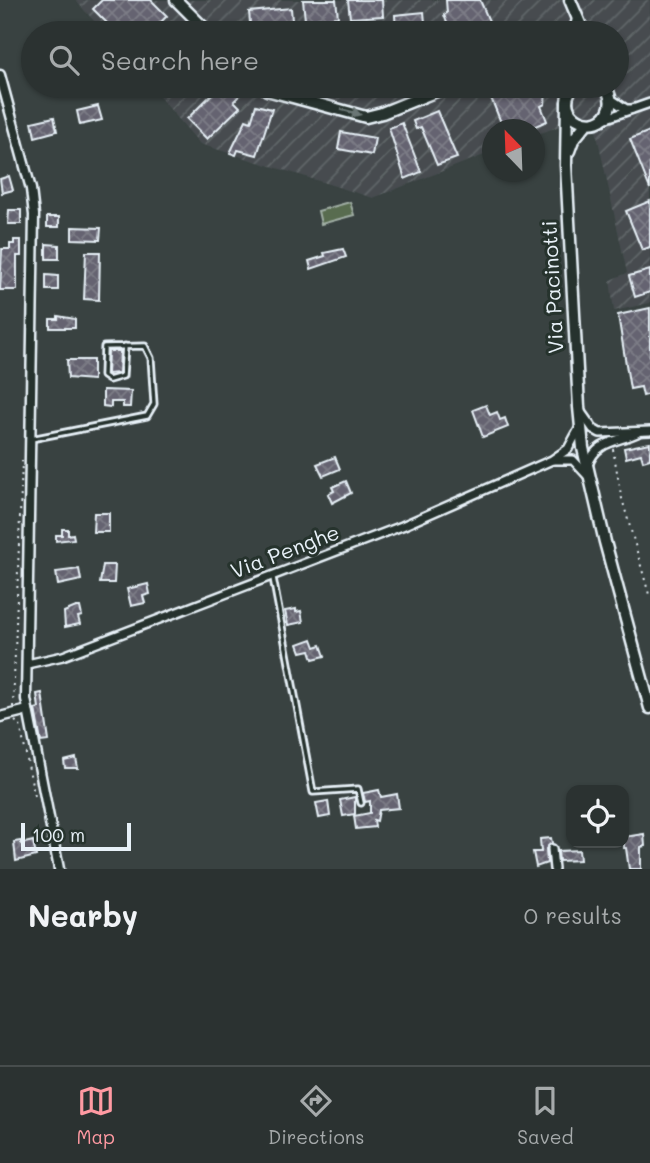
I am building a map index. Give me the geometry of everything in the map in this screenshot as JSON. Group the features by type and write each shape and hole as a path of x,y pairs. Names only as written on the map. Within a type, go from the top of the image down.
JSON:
{"main road":[{"path":"176,0 197,21"},
{"path":"570,0 579,21"},
{"path":"296,98 366,117 419,98"},
{"path":"568,98 568,108 576,118 592,122"},
{"name":"Via Pacinotti","path":"568,98 566,165 580,426 588,477 650,708"},
{"path":"566,165 573,140 592,122 606,115 607,98"}],"street":[{"path":"576,21 577,17"},
{"path":"0,75 31,189 34,215 28,710 59,869"},
{"path":"615,98 626,109 639,108"},
{"path":"592,122 650,103"},
{"path":"579,407 586,421 600,433 650,431"},
{"name":"Via Penghe","path":"27,664 63,656 402,526 552,460 568,449 580,426"},
{"path":"588,477 591,456 597,450 612,441 637,433"},
{"path":"552,460 573,460 588,477"},
{"path":"5,716 28,710"},
{"path":"552,849 554,869"}],"lane":[{"path":"31,439 146,416 154,404 151,358 145,346 125,346 104,347 103,376 108,380 123,376 125,346"},
{"path":"273,575 313,792 358,789 360,803"}],"path":[{"path":"612,441 621,495 650,597"},
{"path":"25,454 21,463 14,704 5,716 20,725 34,794 41,803"}],"shaded area":[{"path":"75,0 650,0 650,303 614,311 610,280 627,273 595,126 585,127 572,122 545,131 545,119 482,119 482,156 373,198 200,144 160,98 629,98 629,21 94,21"}],"green space":[{"path":"350,202 354,215 321,224 318,211"}],"building":[{"path":"102,0 151,0 167,16 162,21 105,21 93,9"},
{"path":"303,0 336,0 338,17 305,20"},
{"path":"348,0 382,0 383,16 350,18"},
{"path":"446,0 480,0 489,21 446,21 444,15 447,13"},
{"path":"291,8 292,21 250,21 249,12"},
{"path":"424,12 425,21 395,21 395,15"},
{"path":"208,98 237,98 234,101 240,107 207,139 187,119"},
{"path":"491,98 545,98 545,104 541,106 547,121 500,119"},
{"path":"256,105 272,109 257,155 238,150 236,155 230,153 246,120 251,122"},
{"path":"98,106 102,120 80,125 77,111"},
{"path":"437,111 457,158 437,165 421,127 416,129 413,121"},
{"path":"54,117 57,131 35,137 32,122"},
{"path":"402,123 421,172 405,179 389,128"},
{"path":"650,131 650,189 630,139"},
{"path":"341,132 375,138 372,155 338,149"},
{"path":"9,176 13,190 2,193 0,179"},
{"path":"650,201 650,247 642,250 626,211"},
{"path":"9,210 21,210 21,224 8,224"},
{"path":"47,217 59,217 59,227 47,227"},
{"path":"72,227 101,228 100,240 72,239"},
{"path":"14,240 21,240 21,256 17,256 17,290 0,290 2,249 10,249"},
{"path":"46,244 59,245 59,259 46,259"},
{"path":"343,249 346,257 311,269 309,261 325,256 324,253"},
{"path":"86,252 100,252 99,300 84,299"},
{"path":"650,270 650,292 635,297 629,276"},
{"path":"46,275 58,276 58,290 46,290"},
{"path":"650,308 650,394 643,396 641,387 630,389 618,315"},
{"path":"58,316 75,319 75,328 50,328 50,319 58,319"},
{"path":"108,351 120,351 119,373 107,374"},
{"path":"67,360 93,360 93,380 68,378"},
{"path":"103,390 131,391 130,407 123,407 123,402 111,402 111,407 103,406"},
{"path":"486,405 490,415 497,412 500,420 505,418 508,427 483,437 473,410"},
{"path":"650,443 650,459 643,461 641,454 626,458 624,448"},
{"path":"335,457 340,469 323,476 317,464"},
{"path":"346,481 351,493 332,503 328,494 334,491 332,487"},
{"path":"94,513 109,513 109,532 93,532"},
{"path":"62,529 68,529 68,535 73,534 74,539 56,541 56,535 62,535"},
{"path":"103,565 115,565 114,583 100,583"},
{"path":"79,569 81,580 58,585 56,572"},
{"path":"148,584 150,594 143,596 145,603 131,606 127,589"},
{"path":"80,607 80,624 65,627 64,612"},
{"path":"296,609 296,612 301,611 303,622 288,625 285,611"},
{"path":"312,639 315,647 321,645 325,656 313,659 310,650 301,652 298,644"},
{"path":"42,693 49,741 41,742 35,709 39,708 37,694"},
{"path":"76,758 78,768 65,768 64,761"},
{"path":"379,790 381,797 397,794 399,808 379,810 377,821 374,820 375,827 356,829 354,816 370,813 370,801 365,802 363,793"},
{"path":"355,797 355,814 343,816 340,800"},
{"path":"328,801 330,816 319,818 316,803"},
{"path":"644,834 641,869 629,869 626,848 629,848 629,836"},
{"path":"551,838 552,843 546,849 547,863 536,867 533,852 541,852 540,839"},
{"path":"21,841 21,844 33,841 36,856 16,861 14,842"},
{"path":"579,850 580,860 559,861 558,851"}]}
